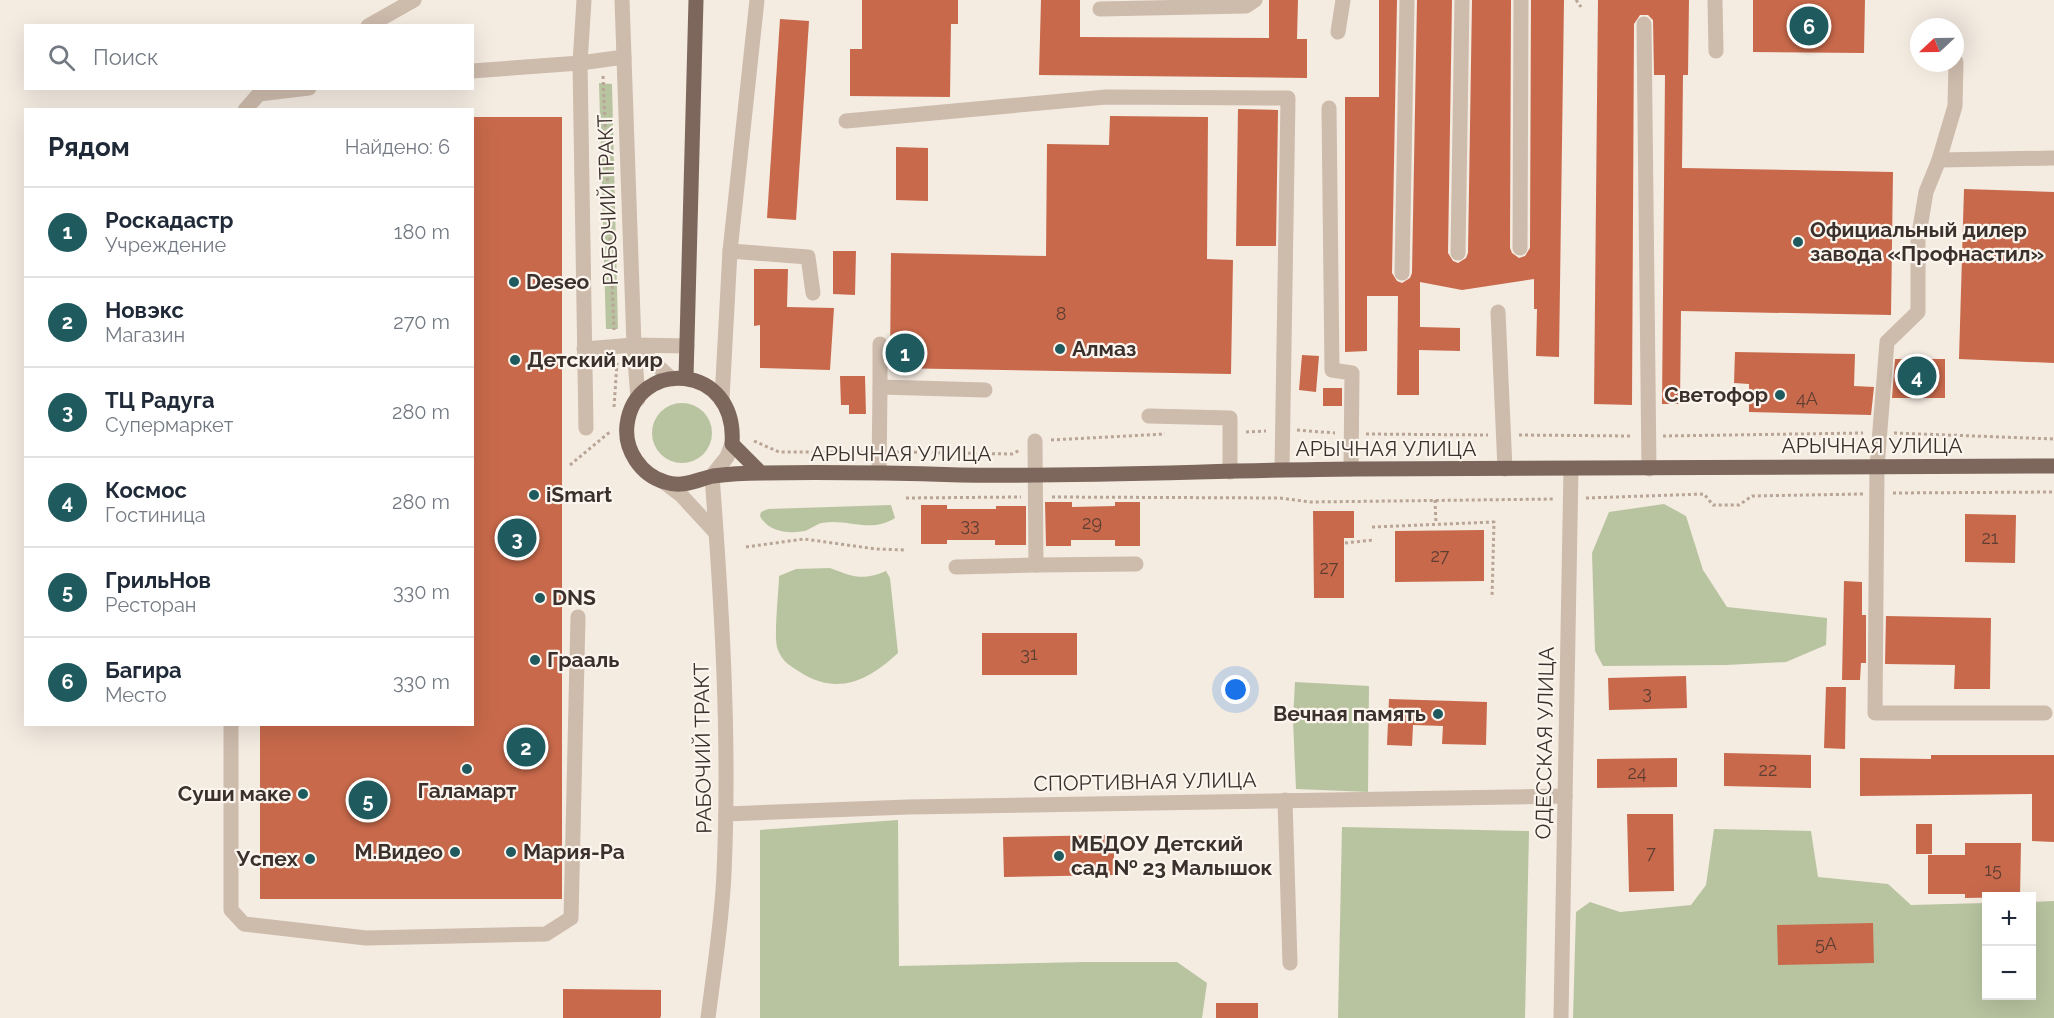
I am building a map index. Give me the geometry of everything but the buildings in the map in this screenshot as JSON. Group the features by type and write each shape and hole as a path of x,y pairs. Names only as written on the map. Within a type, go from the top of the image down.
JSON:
{"main road":[{"path":"679,379 687,346 696,0"},
{"path":"638,399 647,389 679,379 700,382 722,399 730,412 733,428 732,444 761,473"},
{"name":"РАБОЧИЙ ТРАКТ","path":"638,399 627,426 627,440 640,466 664,482"},
{"name":"АРЫЧНАЯ УЛИЦА","path":"712,476 761,473 1035,476 1351,469 2054,466"},
{"path":"664,482 679,484 712,476"}],"street":[{"path":"372,24 414,0"},
{"path":"584,0 580,63 586,428"},
{"name":"РАБОЧИЙ ТРАКТ","path":"622,0 633,345 638,399"},
{"path":"722,399 729,251 758,0"},
{"path":"1100,9 1246,6 1255,0"},
{"path":"1338,32 1343,0"},
{"path":"1402,273 1407,0"},
{"path":"1458,253 1462,0"},
{"path":"1520,248 1521,0"},
{"path":"1715,0 1716,51"},
{"path":"1644,24 1649,469"},
{"path":"474,71 580,63 624,57"},
{"path":"1956,72 1955,106 1939,160 1926,192 1918,240 1918,312 1887,342 1877,467 1875,713 2044,713"},
{"path":"247,108 263,91 278,90"},
{"path":"846,121 1106,97 1288,98 1282,470"},
{"path":"1329,108 1332,370 1352,373 1351,469"},
{"path":"1939,160 2054,159"},
{"path":"729,251 808,257 813,293"},
{"path":"1498,312 1505,469"},
{"path":"879,473 880,344"},
{"path":"584,349 633,345 687,346"},
{"path":"633,345 679,379"},
{"path":"880,387 986,390"},
{"path":"1149,416 1230,418 1230,472"},
{"path":"1035,441 1036,565"},
{"path":"712,476 727,457 732,444"},
{"name":"ОДЕССКАЯ УЛИЦА","path":"1561,1018 1571,469"},
{"name":"РАБОЧИЙ ТРАКТ","path":"708,1018 724,876 727,721 712,476"},
{"path":"664,482 691,505 716,533"},
{"path":"956,567 1136,564"},
{"path":"231,726 231,910 244,924 366,938 546,934 571,918 578,617"},
{"name":"СПОРТИВНАЯ УЛИЦА","path":"726,814 908,807 1565,796"},
{"path":"1286,800 1290,963"}],"path":[{"path":"1576,0 1581,7"},
{"path":"600,60 604,84 612,321 616,346 614,418"},
{"path":"570,465 613,429"},
{"path":"1880,433 2054,439"},
{"path":"906,498 1280,498 1310,502 1704,494 1713,505 1739,505 1752,496 2054,492"},
{"path":"1435,500 1436,524"},
{"path":"1372,527 1494,522 1491,598"},
{"path":"746,547 804,538 876,549 906,550"},
{"path":"1345,543 1373,540"}],"green space":[{"path":"599,83 612,84 618,329 606,329"},
{"path":"682,403 699,408 707,416 712,433 707,450 699,458 682,463 665,458 657,450 652,433 657,416 665,408"},
{"path":"1664,504 1686,516 1703,570 1727,607 1827,618 1826,645 1786,662 1603,666 1595,651 1592,553 1609,512"},
{"path":"891,505 895,518 886,523 868,525 841,522 822,523 799,532 773,529 760,516 761,512 768,509"},
{"path":"830,568 858,577 886,571 890,578 898,653 864,678 839,684 814,679 796,670 782,657 777,644 779,576 796,569"},
{"path":"1295,682 1369,686 1368,792 1296,789 1293,720"},
{"path":"898,820 899,966 1177,962 1207,983 1202,1018 760,1018 760,830"},
{"path":"1342,827 1529,831 1525,1018 1338,1018"},
{"path":"1714,829 1811,831 1818,877 1888,884 1911,905 1982,903 1982,1000 2036,1000 2036,902 2054,901 2054,1018 1573,1018 1576,912 1590,902 1620,912 1691,905 1706,885"}],"place":[{"name":"Багира","path":"1809,26"},
{"name":"Официальный дилер завода «Профнастил»","path":"1798,242"},
{"name":"Deseo","path":"514,282"},
{"name":"Алмаз","path":"1060,349"},
{"name":"Роскадастр","path":"905,353"},
{"name":"Детский мир","path":"515,360"},
{"name":"Космос","path":"1917,376"},
{"name":"Светофор","path":"1780,395"},
{"name":"iSmart","path":"534,495"},
{"name":"ТЦ Радуга","path":"517,538"},
{"name":"DNS","path":"540,598"},
{"name":"Грааль","path":"535,660"},
{"name":"Вечная память","path":"1438,714"},
{"name":"Новэкс","path":"526,747"},
{"name":"Галамарт","path":"467,769"},
{"name":"Суши маке","path":"303,794"},
{"name":"ГрильНов","path":"368,800"},
{"name":"М.Видео","path":"455,852"},
{"name":"Мария-Ра","path":"511,852"},
{"name":"МБДОУ Детский сад № 23 Малышок","path":"1059,856"},
{"name":"Успех","path":"310,859"}]}
